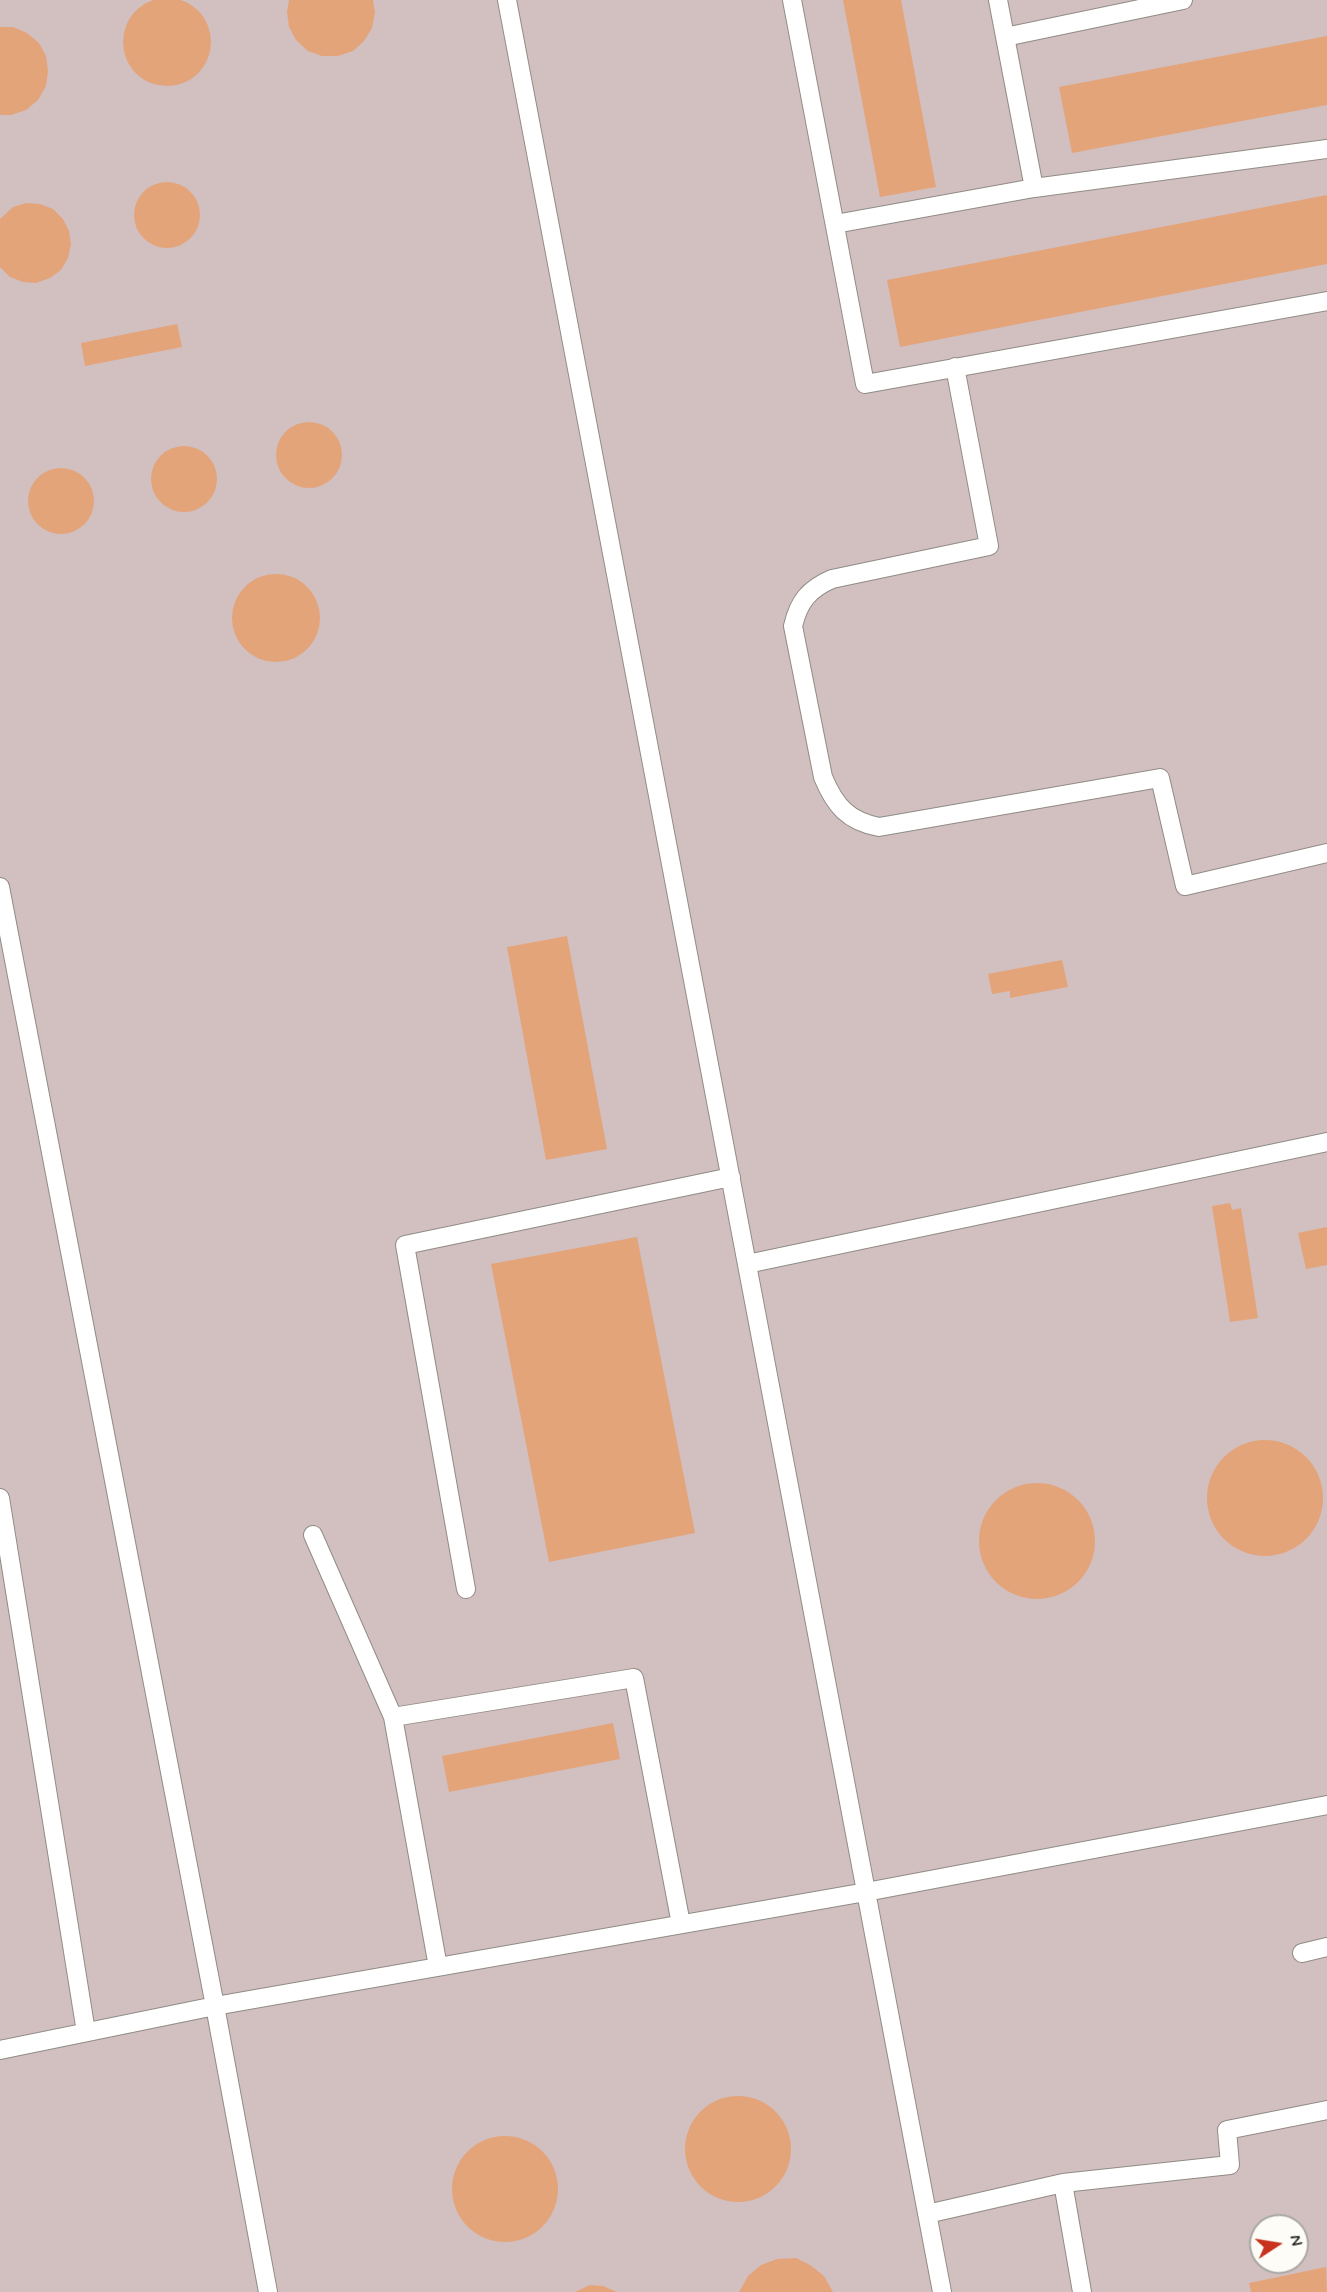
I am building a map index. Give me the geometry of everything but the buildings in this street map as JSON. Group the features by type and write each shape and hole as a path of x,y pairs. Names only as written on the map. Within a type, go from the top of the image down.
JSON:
{"lane":[{"path":"507,0 942,2292"},
{"path":"792,0 865,384 1327,301"},
{"path":"998,0 1034,188"},
{"path":"1005,37 1183,0"},
{"path":"835,224 1034,188 1327,149"},
{"path":"955,368 989,546 832,579 817,586 806,595 797,608 793,626 823,777 832,798 860,824 879,827 1160,778 1185,886 1327,853"},
{"path":"0,887 268,2292"},
{"path":"747,1264 1327,1142"},
{"path":"466,1589 405,1245 730,1177"},
{"path":"0,1498 86,2032"},
{"path":"313,1535 393,1717 438,1967"},
{"path":"393,1717 634,1678 681,1924"},
{"path":"0,2050 215,2006 866,1892 1327,1805"},
{"path":"1302,1953 1327,1947"},
{"path":"927,2214 1064,2183 1230,2165 1227,2130 1327,2110"},
{"path":"1064,2183 1082,2292"}],"shaded area":[{"path":"0,0 1327,0 1327,2292 0,2292"}]}
